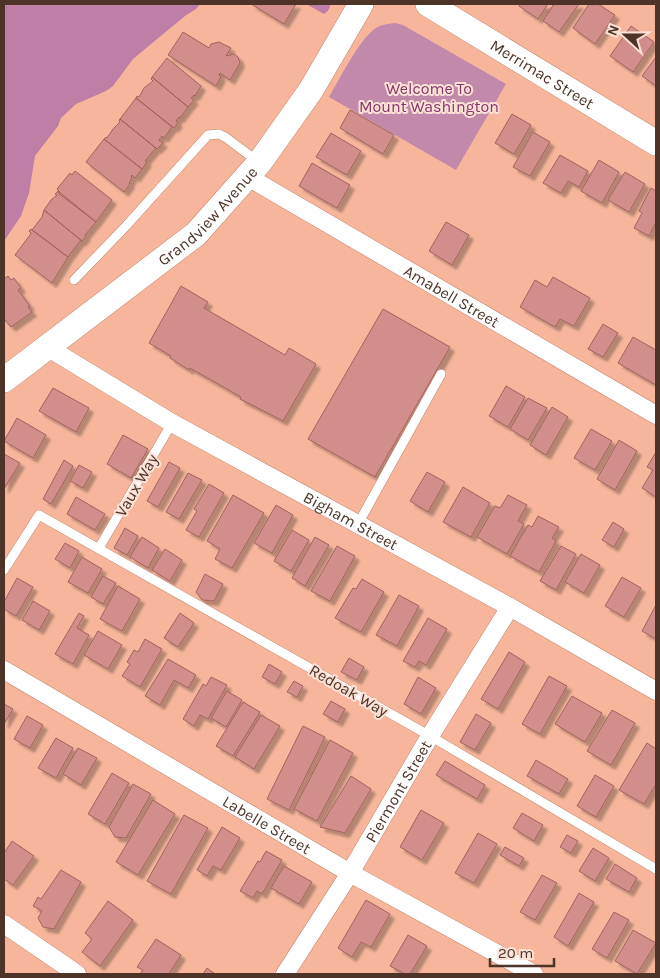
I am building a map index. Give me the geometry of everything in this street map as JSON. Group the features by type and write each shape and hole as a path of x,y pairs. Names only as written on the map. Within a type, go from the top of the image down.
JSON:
{"street":[{"name":"Merrimac Street","path":"428,4 656,143"},
{"name":"Grandview Avenue","path":"4,380 196,234 254,170 311,90 356,6"},
{"name":"Amabell Street","path":"254,170 656,416"},
{"name":"Bigham Street","path":"47,346 172,423 510,606 656,691"},
{"name":"Piermont Street","path":"292,972 430,736 510,606"},
{"name":"Labelle Street","path":"4,670 350,873 534,974"},
{"path":"4,924 77,974"}],"lane":[{"path":"74,280 126,226 208,135 219,134 225,137 254,170"},
{"path":"358,524 441,374"},
{"name":"Vaux Way","path":"100,548 172,423"},
{"name":"Redoak Way","path":"4,570 39,515 430,736 656,868"}],"green space":[{"name":"Welcome To Mount Washington","path":"395,23 403,25 506,84 456,170 329,97 350,60 370,33 385,24"}],"shaded area":[{"path":"4,4 200,4 133,59 113,86 76,104 61,118 58,126 35,156 29,193 21,216 4,241"},
{"path":"306,4 330,4 330,7 324,14"}],"building":[{"path":"251,4 296,4 284,24"},
{"path":"520,4 548,4 538,19 519,6"},
{"path":"554,4 579,4 559,32 543,21"},
{"path":"589,4 598,4 615,15 595,44 573,28"},
{"path":"631,26 654,42 633,72 610,56"},
{"path":"183,32 209,48 211,44 219,42 231,48 226,56 234,54 238,57 240,63 230,80 220,73 221,77 216,86 168,55"},
{"path":"656,57 656,86 642,76"},
{"path":"167,58 201,86 195,96 191,98 194,100 188,107 152,77"},
{"path":"152,77 188,107 176,121 178,123 174,128 136,98 153,81"},
{"path":"136,98 172,127 164,138 162,136 159,140 163,143 157,149 120,119"},
{"path":"350,110 394,135 383,154 340,128"},
{"path":"512,114 531,125 514,154 495,143"},
{"path":"120,119 156,148 145,161 147,162 142,169 104,139 120,122"},
{"path":"533,132 550,142 530,176 513,167"},
{"path":"331,133 361,151 347,175 316,157"},
{"path":"104,139 142,169 135,178 132,175 130,184 124,192 86,162"},
{"path":"560,155 588,171 579,187 568,181 561,193 543,183"},
{"path":"599,160 619,172 602,203 581,191"},
{"path":"312,163 350,185 337,208 299,186"},
{"path":"75,171 112,200 96,222 58,193 57,189 70,173 72,175"},
{"path":"625,172 645,184 629,212 608,200"},
{"path":"651,188 656,191 656,222 649,236 634,228 642,213 639,211"},
{"path":"58,191 96,222 82,241 44,210 57,195 55,194"},
{"path":"44,210 82,241 80,241 68,257 32,230 42,217"},
{"path":"446,222 469,235 452,265 429,251"},
{"path":"31,229 68,257 52,283 15,255 30,235 29,231"},
{"path":"8,276 11,280 14,278 21,288 18,290 30,306 28,307 32,312 11,327 4,319 4,279"},
{"path":"553,277 590,298 574,326 560,319 555,327 520,307 535,280 547,287"},
{"path":"181,286 208,302 204,308 285,355 289,348 316,364 283,421 240,399 241,397 190,368 189,370 170,358 171,356 149,343"},
{"path":"383,309 450,347 375,477 308,439"},
{"path":"603,324 618,333 603,357 588,349"},
{"path":"633,337 656,350 656,385 618,363"},
{"path":"506,386 525,397 508,427 489,416"},
{"path":"53,388 89,408 76,432 39,411"},
{"path":"528,398 547,408 528,440 510,429"},
{"path":"552,407 568,417 546,455 530,445"},
{"path":"17,418 46,435 33,458 4,441"},
{"path":"591,429 612,441 595,470 574,458"},
{"path":"123,435 148,449 131,478 107,464"},
{"path":"619,440 637,451 615,490 597,479"},
{"path":"656,452 656,497 642,488 653,470 647,467"},
{"path":"4,454 20,463 4,489"},
{"path":"64,460 73,466 51,504 43,499"},
{"path":"169,462 180,468 158,507 147,501"},
{"path":"79,465 92,472 83,488 70,481"},
{"path":"427,472 445,482 428,512 410,501"},
{"path":"188,473 202,480 179,519 166,512"},
{"path":"209,484 224,493 199,537 186,530 197,511 194,509"},
{"path":"463,487 490,503 471,537 443,522"},
{"path":"233,495 264,513 232,568 215,559 220,549 207,541"},
{"path":"508,495 527,505 518,521 524,524 507,554 477,537 495,506 500,508"},
{"path":"76,497 105,514 95,530 67,514"},
{"path":"276,505 293,515 272,553 254,543"},
{"path":"538,516 559,527 552,538 556,541 539,572 510,556 528,525 532,527"},
{"path":"613,522 624,529 614,547 602,540"},
{"path":"125,528 138,536 127,555 114,548"},
{"path":"292,530 309,540 291,571 274,561"},
{"path":"142,537 159,548 148,568 130,557"},
{"path":"315,537 329,545 305,586 292,578"},
{"path":"65,543 79,551 70,568 55,559"},
{"path":"337,546 355,556 330,601 311,591"},
{"path":"561,546 576,554 556,590 540,581"},
{"path":"165,549 182,560 170,581 152,570"},
{"path":"581,554 600,565 584,593 565,582"},
{"path":"82,557 102,569 88,593 68,582"},
{"path":"205,574 223,584 214,601 202,600 196,592"},
{"path":"103,576 116,583 103,604 91,597"},
{"path":"622,577 641,588 624,617 605,606"},
{"path":"17,578 33,587 16,616 4,609 4,602"},
{"path":"362,579 384,592 361,632 335,618 353,588 356,589"},
{"path":"118,586 140,599 122,631 100,619"},
{"path":"399,595 419,606 397,646 376,635"},
{"path":"33,601 50,611 39,630 22,620"},
{"path":"656,605 656,639 642,631"},
{"path":"79,613 84,616 77,628 89,635 73,664 55,654"},
{"path":"180,613 194,623 178,647 164,638"},
{"path":"428,618 447,629 426,665 419,661 415,667 403,661"},
{"path":"98,631 122,645 108,669 84,655"},
{"path":"145,639 162,649 140,687 122,676 130,664 127,662 134,650 138,652"},
{"path":"509,652 525,662 498,709 481,699"},
{"path":"349,658 364,667 357,680 341,672"},
{"path":"168,659 196,675 188,688 174,680 160,705 145,696"},
{"path":"269,664 282,672 275,684 262,677"},
{"path":"549,676 567,686 540,734 522,724"},
{"path":"211,677 227,685 208,719 200,715 194,726 183,719 203,684 206,686"},
{"path":"418,677 436,688 421,714 404,704"},
{"path":"294,681 303,686 297,697 287,692"},
{"path":"227,691 242,700 226,727 211,718"},
{"path":"572,696 602,713 585,742 555,724"},
{"path":"331,701 345,709 338,722 323,714"},
{"path":"243,702 260,712 233,756 216,746"},
{"path":"4,704 13,709 4,724"},
{"path":"612,710 635,723 611,765 587,751"},
{"path":"476,714 491,723 475,750 460,742"},
{"path":"261,715 280,726 254,769 235,757"},
{"path":"27,716 43,725 30,748 14,739"},
{"path":"303,726 325,737 289,810 267,799"},
{"path":"56,738 73,748 56,778 38,768"},
{"path":"330,740 353,753 317,821 294,809"},
{"path":"647,743 656,749 656,784 644,804 619,790"},
{"path":"78,748 97,758 81,785 63,774"},
{"path":"536,760 568,779 559,794 527,776"},
{"path":"445,761 485,785 477,799 436,775"},
{"path":"112,773 129,783 105,824 88,814"},
{"path":"595,775 614,786 596,817 577,806"},
{"path":"351,776 371,789 345,833 320,827"},
{"path":"133,784 151,794 126,838 115,837 109,827"},
{"path":"153,800 175,814 138,875 116,862"},
{"path":"421,810 444,823 422,860 400,847"},
{"path":"522,813 543,825 534,841 513,828"},
{"path":"184,815 208,828 171,894 147,881"},
{"path":"222,827 240,838 221,870 213,866 207,876 197,870"},
{"path":"478,833 497,844 474,883 455,873"},
{"path":"567,835 578,841 571,853 560,847"},
{"path":"12,841 34,856 13,885 4,879 4,853"},
{"path":"505,847 524,858 519,866 500,855"},
{"path":"593,848 609,858 595,881 579,871"},
{"path":"266,851 282,860 262,894 257,891 253,898 240,891"},
{"path":"615,864 637,878 629,892 606,879"},
{"path":"284,866 312,882 299,904 271,888"},
{"path":"61,870 81,882 54,929 43,927 38,918 42,911 33,906 38,897 41,899"},
{"path":"542,875 557,883 535,920 520,912"},
{"path":"579,893 594,902 568,946 554,937"},
{"path":"366,900 390,914 371,947 361,942 352,957 338,948"},
{"path":"108,901 133,920 100,966 82,952 92,939 85,933"},
{"path":"614,912 629,920 607,958 592,949"},
{"path":"633,930 656,943 637,974 615,961"},
{"path":"408,935 427,946 410,974 405,974 390,966"},
{"path":"156,939 181,955 169,974 140,974 143,970 137,967"},
{"path":"207,968 215,974 203,974"}]}
